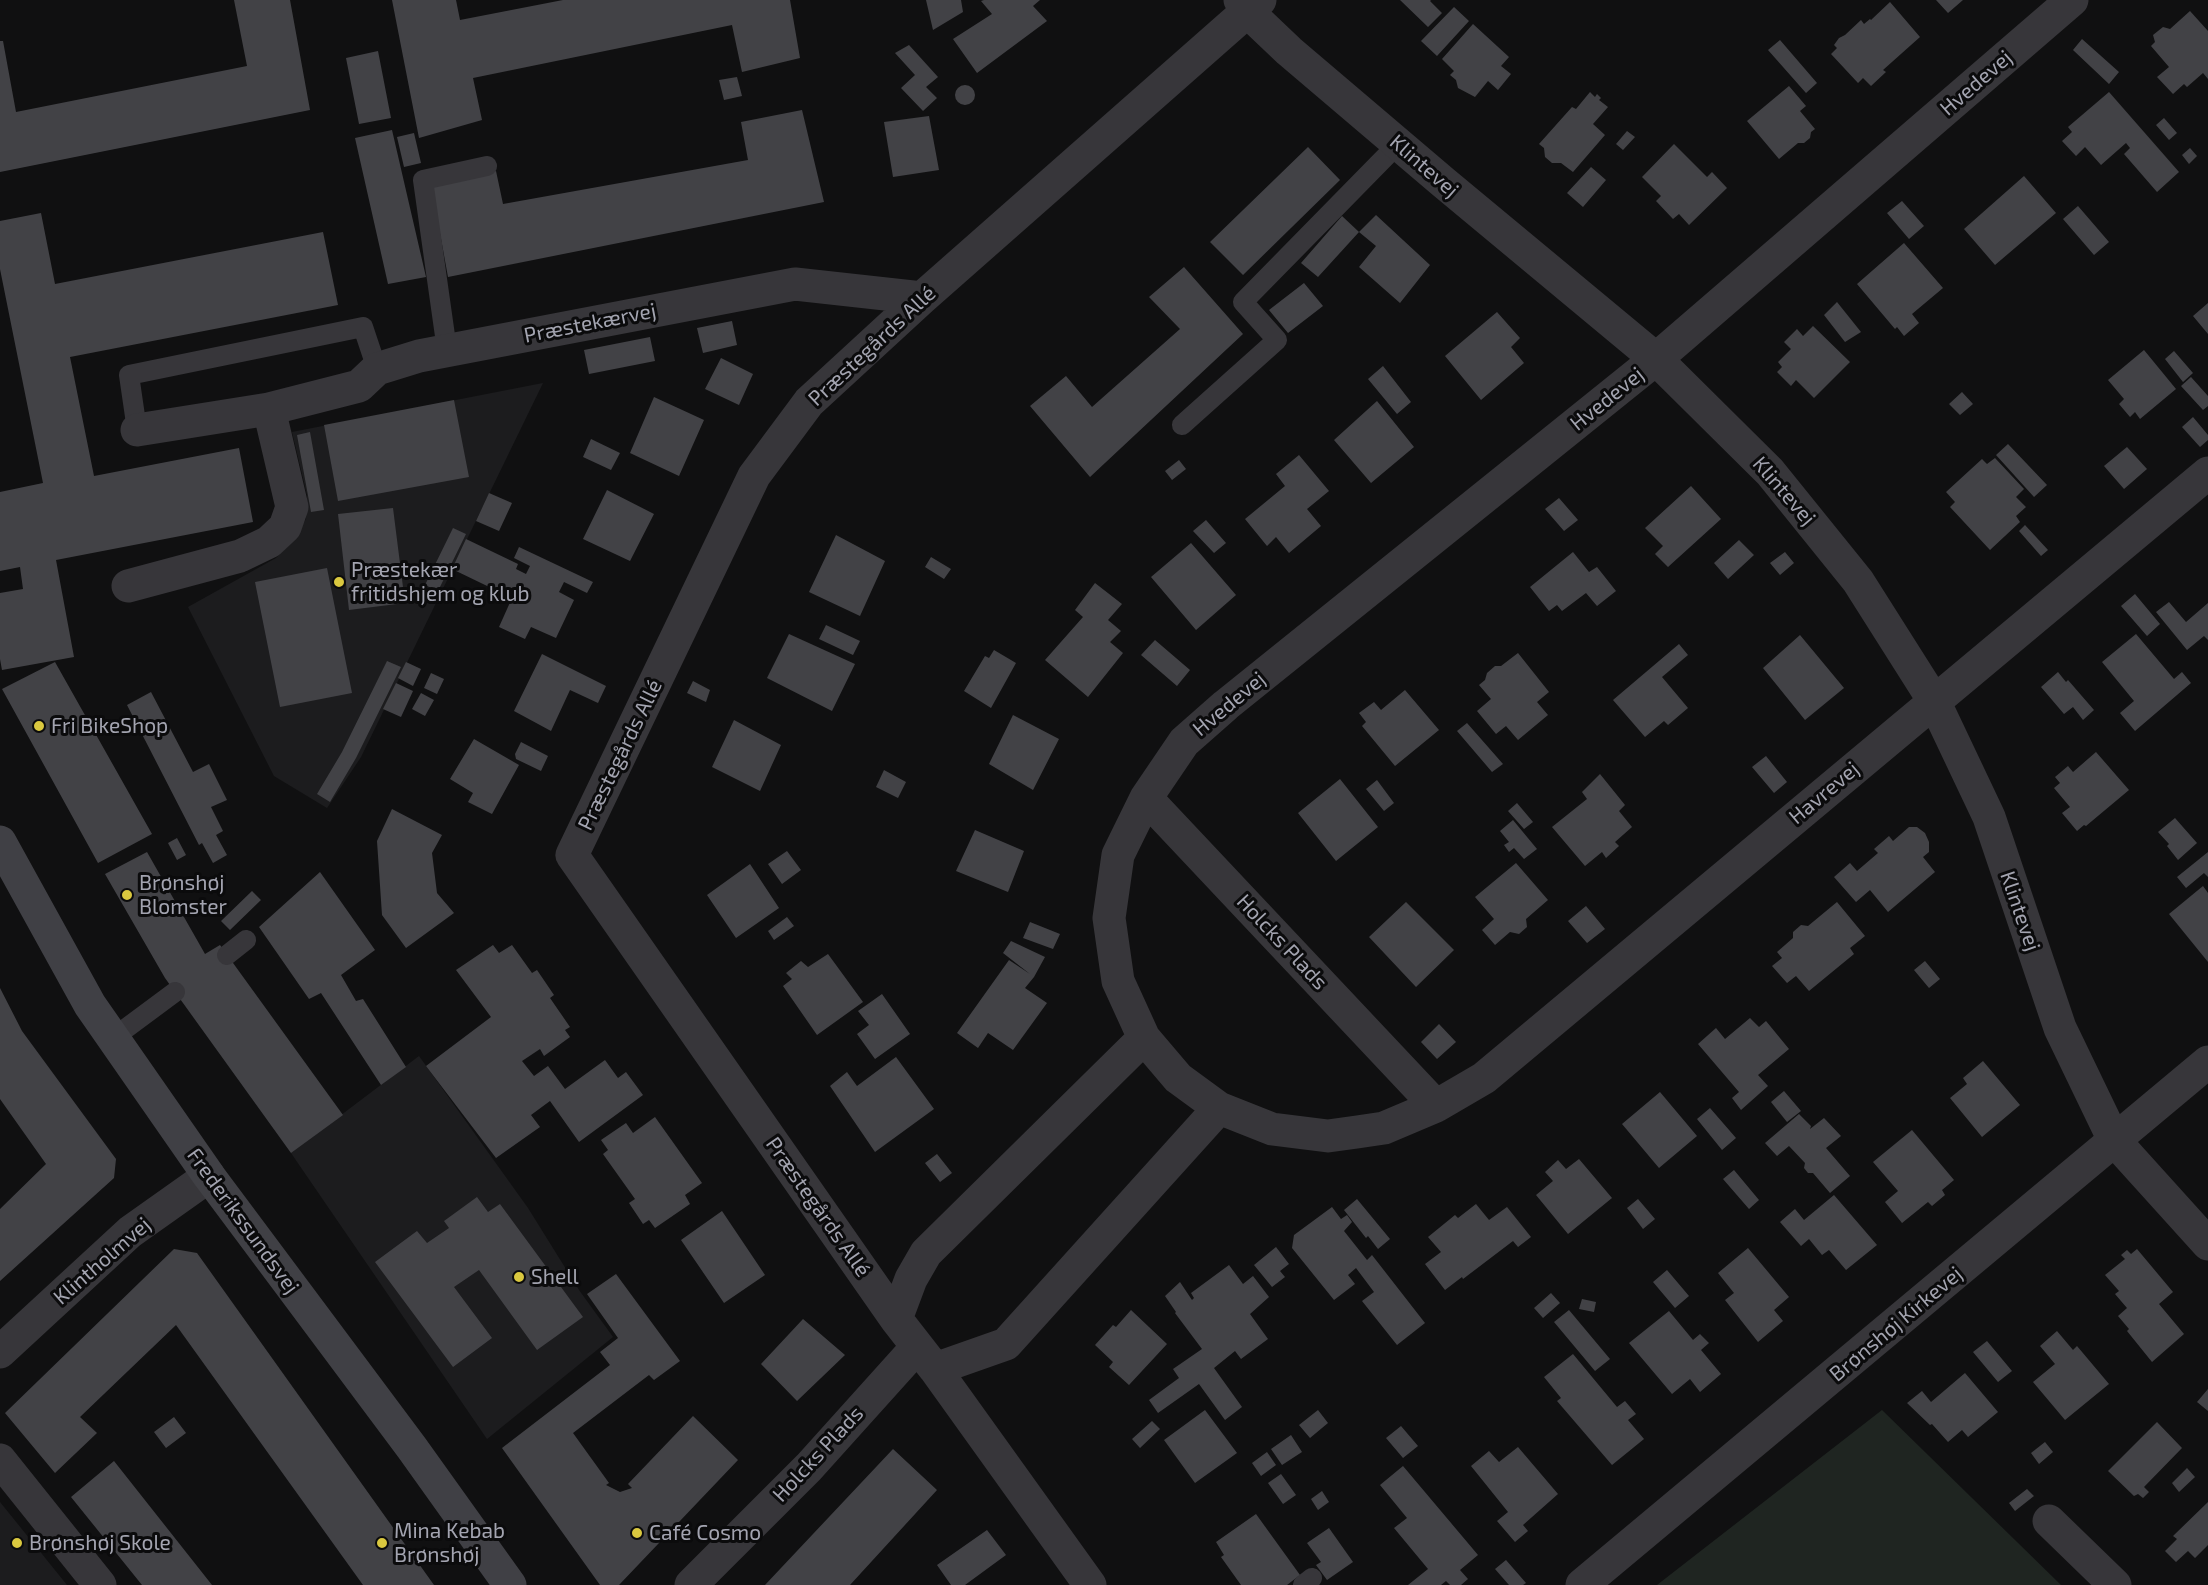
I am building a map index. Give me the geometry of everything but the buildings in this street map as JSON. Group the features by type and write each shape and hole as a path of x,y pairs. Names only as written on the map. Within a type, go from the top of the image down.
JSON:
{"main road":[{"name":"Frederikssundsvej","path":"0,842 90,1005 208,1176 412,1448 510,1585"}],"street":[{"name":"Hvedevej","path":"1146,798 1184,742 1226,705 1656,359 2072,0"},
{"name":"Klintevej","path":"1250,4 1289,51 1656,359 1770,472 1858,581 1934,701 1989,817 2060,1028 2114,1140 2208,1244"},
{"name":"Præstegårds Allé","path":"1090,1585 896,1319 572,855 754,476 809,402 1250,4"},
{"name":"Præstekærvej","path":"137,430 269,409 358,386 377,369 419,356 795,284 922,298"},
{"path":"128,586 240,556 269,542 285,527 292,507 269,409"},
{"name":"Havrevej","path":"1436,1106 1484,1078 2208,474"},
{"path":"1146,798 1118,855 1109,918 1118,981 1144,1038 1178,1077 1219,1108 1272,1129 1328,1136 1384,1128 1436,1106"},
{"name":"Holcks Plads","path":"1146,798 1436,1106"},
{"path":"896,1319 911,1279 926,1253 1144,1038"},
{"name":"Brønshøj Kirkevej","path":"1582,1585 2208,1062"},
{"name":"Holcks Plads","path":"691,1585 809,1467 926,1358 1006,1344 1219,1108"},
{"name":"Klintholmvej","path":"0,1352 130,1232 208,1176"},
{"path":"0,1460 100,1585"},
{"path":"2049,1521 2115,1585"}],"lane":[{"path":"1182,425 1277,340 1243,302 1398,144"},
{"path":"447,350 423,180 487,166"},
{"path":"137,430 129,375 363,327 377,369"},
{"path":"227,955 246,940"},
{"path":"113,1038 175,992"}],"shaded area":[{"name":"Præstekær fritidshjem og klub","path":"543,383 361,757 327,808 274,776 188,607 276,558 292,542 306,519 307,495 292,432"},
{"path":"419,1056 528,1208 579,1290 613,1337 487,1439 291,1153"},
{"path":"1882,1410 2061,1585 1657,1585"},
{"name":"Brønshøj Skole","path":"0,1502 67,1585 0,1585"}],"place":[{"name":"Præstekær fritidshjem og klub","path":"339,582"},
{"name":"Fri BikeShop","path":"39,726"},
{"name":"Brønshøj Blomster","path":"127,895"},
{"name":"Shell","path":"519,1277"},
{"name":"Café Cosmo","path":"637,1533"},
{"name":"Brønshøj Skole","path":"17,1543"},
{"name":"Mina Kebab Brønshøj","path":"382,1543"}]}
